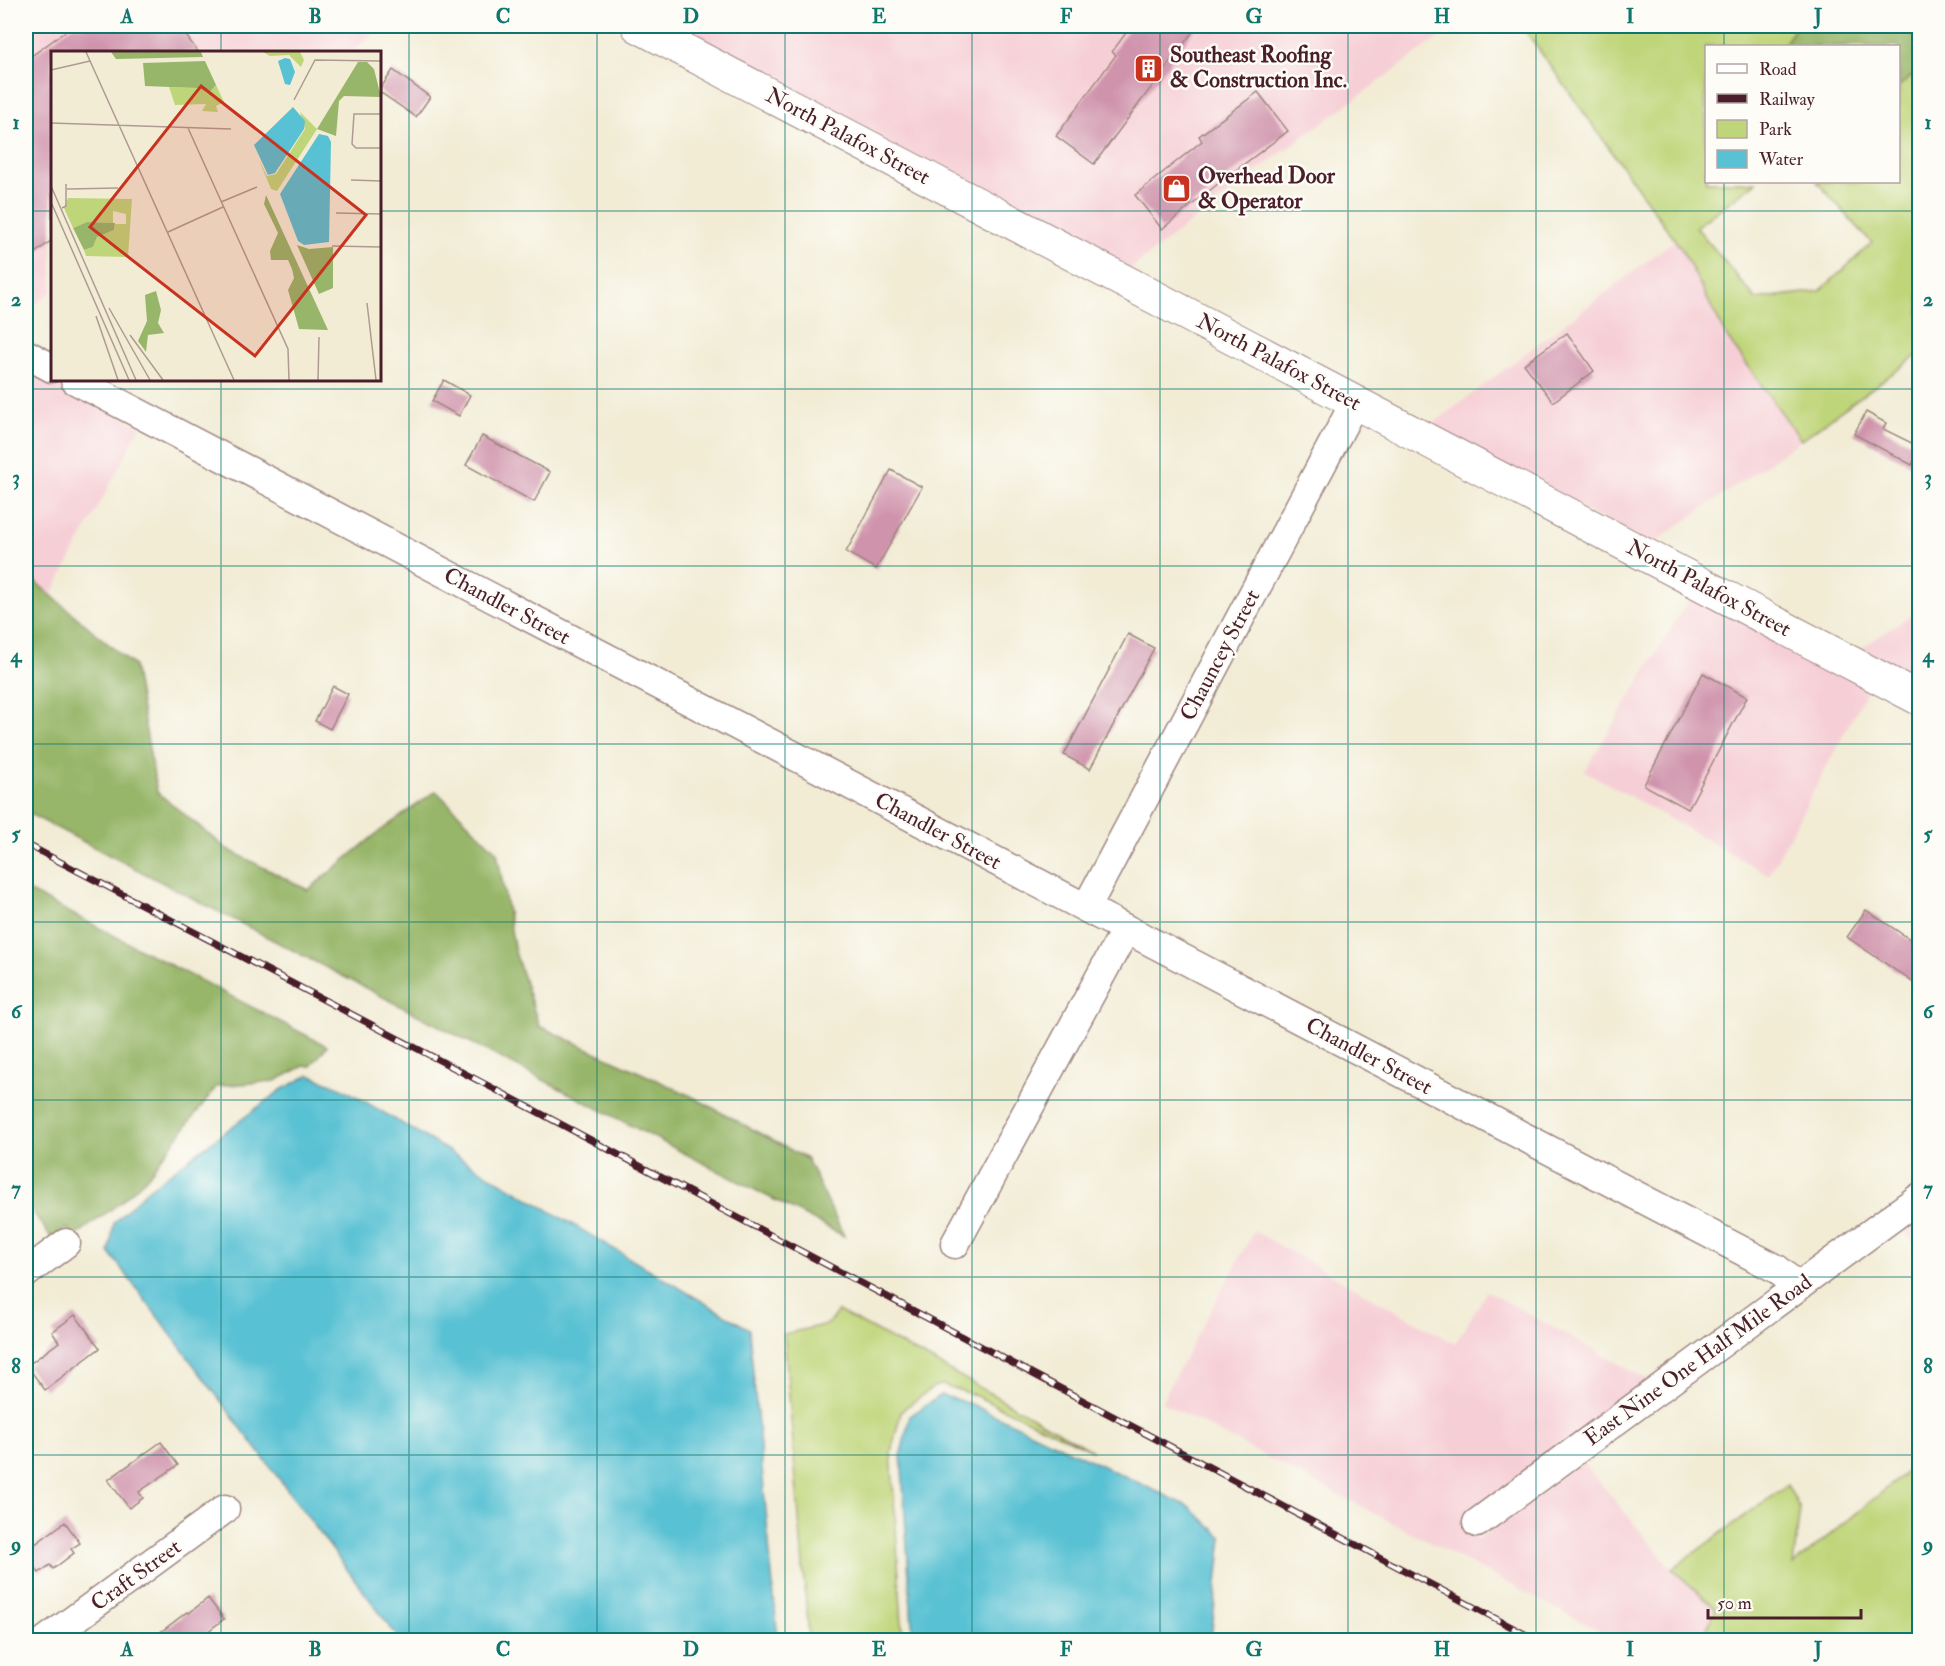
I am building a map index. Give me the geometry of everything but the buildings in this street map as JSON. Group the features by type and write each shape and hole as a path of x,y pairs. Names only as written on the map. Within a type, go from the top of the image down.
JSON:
{"main road":[{"name":"North Palafox Street","path":"638,26 1920,699"}],"street":[{"path":"26,354 51,367"},
{"name":"Chandler Street","path":"77,381 1777,1269 1798,1287"},
{"name":"Chauncey Street","path":"1086,908 1355,402"},
{"path":"955,1244 1126,929"},
{"name":"East Nine One Half Mile Road","path":"1478,1523 1920,1197"},
{"path":"26,1273 66,1243"},
{"name":"Craft Street","path":"46,1641 225,1509"}],"shaded area":[{"path":"26,26 384,26 352,51 51,51 51,292 26,312"},
{"path":"660,26 1455,26 1256,171 1128,271"},
{"path":"1675,240 1727,337 1801,440 1651,545 1427,428"},
{"path":"26,366 141,426 51,596 26,574"},
{"path":"1693,592 1870,685 1769,875 1585,771"},
{"path":"1919,610 1919,687 1854,653"},
{"path":"1919,1212 1919,1249 1901,1226"},
{"path":"1254,1231 1455,1344 1487,1291 1650,1381 1462,1520 1477,1539 1582,1461 1672,1569 1717,1609 1700,1640 1616,1640 1161,1402"}],"green space":[{"path":"1522,26 1797,26 1784,45 1705,45 1705,183 1755,183 1696,227 1756,299 1820,291 1872,243 1818,183 1900,183 1900,85 1919,71 1919,354 1801,440 1727,337 1682,250"},
{"path":"1797,26 1919,26 1919,71 1900,85 1900,45 1784,45"},
{"path":"26,574 134,666 157,792 227,849 308,890 376,834 436,791 497,852 515,952 539,1026 691,1096 807,1159 844,1236 26,812"},
{"path":"26,890 327,1046 311,1066 304,1066 275,1081 217,1086 147,1177 121,1202 74,1237 67,1228 52,1239 26,1202"},
{"path":"838,1311 1093,1451 974,1395 943,1385 935,1386 905,1408 901,1412 891,1452 903,1640 809,1640 784,1334 828,1324"},
{"path":"1919,1462 1919,1640 1700,1640 1717,1609 1672,1569 1787,1485 1800,1509 1793,1565"}],"water":[{"path":"309,1075 342,1088 749,1329 778,1640 400,1640 109,1252 114,1223 146,1191 281,1090"},
{"path":"941,1395 971,1404 1190,1507 1222,1537 1211,1640 913,1640 901,1453 910,1416"}],"railway":[{"path":"26,844 1536,1640"}],"place":[{"name":"Southeast Roofing & Construction Inc.","path":"1149,68"},
{"name":"Overhead Door & Operator","path":"1177,189"}]}
